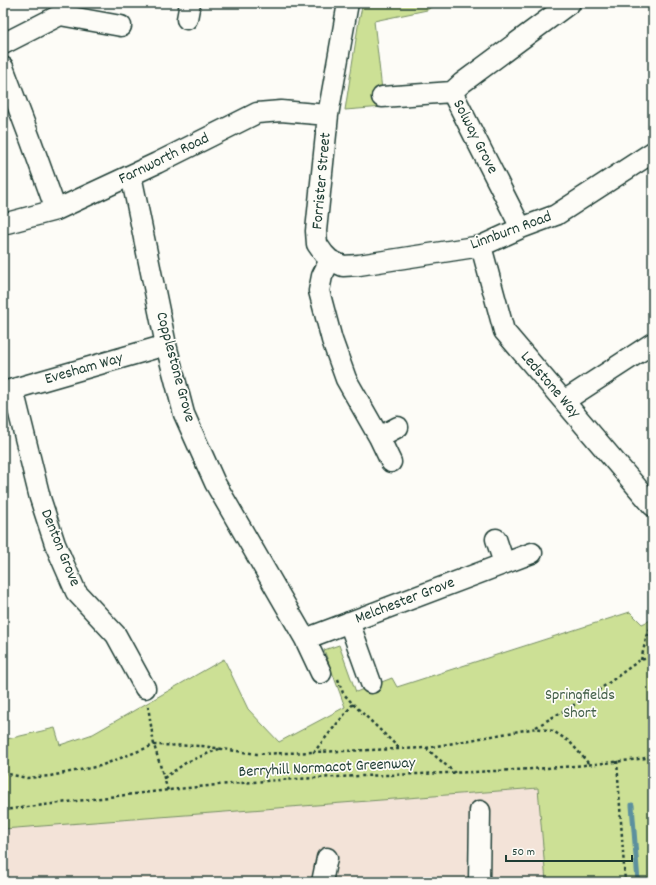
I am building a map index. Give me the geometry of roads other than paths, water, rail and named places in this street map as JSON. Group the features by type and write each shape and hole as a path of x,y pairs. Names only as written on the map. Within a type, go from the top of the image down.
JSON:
{"street":[{"name":"Forrister Street","path":"330,260 317,244 316,231 328,115 348,3"},
{"name":"Solway Grove","path":"521,228 452,92 570,3"},
{"path":"3,44 60,15 121,26"},
{"path":"3,67 56,210"},
{"path":"382,97 452,92"},
{"name":"Farnworth Road","path":"3,224 56,210 131,176 257,113 281,111 328,115"},
{"name":"Linnburn Road","path":"330,260 342,266 359,265 481,246 521,228 556,216 653,152"},
{"name":"Copplestone Grove","path":"131,176 166,345 184,414 215,483 305,639 321,673"},
{"name":"Ledstone Way","path":"481,246 504,331 653,506"},
{"path":"330,260 322,276 319,291 323,310 346,379 391,462"},
{"path":"564,401 653,343"},
{"name":"Evesham Way","path":"8,391 166,345"},
{"name":"Denton Grove","path":"8,391 55,544 76,592 116,635 145,688"},
{"path":"378,437 398,427"},
{"path":"496,539 504,563"},
{"name":"Melchester Grove","path":"305,639 532,553"},
{"path":"349,622 371,682"},
{"path":"479,882 480,811"},
{"path":"322,882 327,858"}],"waterway":[{"path":"632,805 638,882"}],"park label":[{"name":"Springfields Short","path":"580,704"}]}
